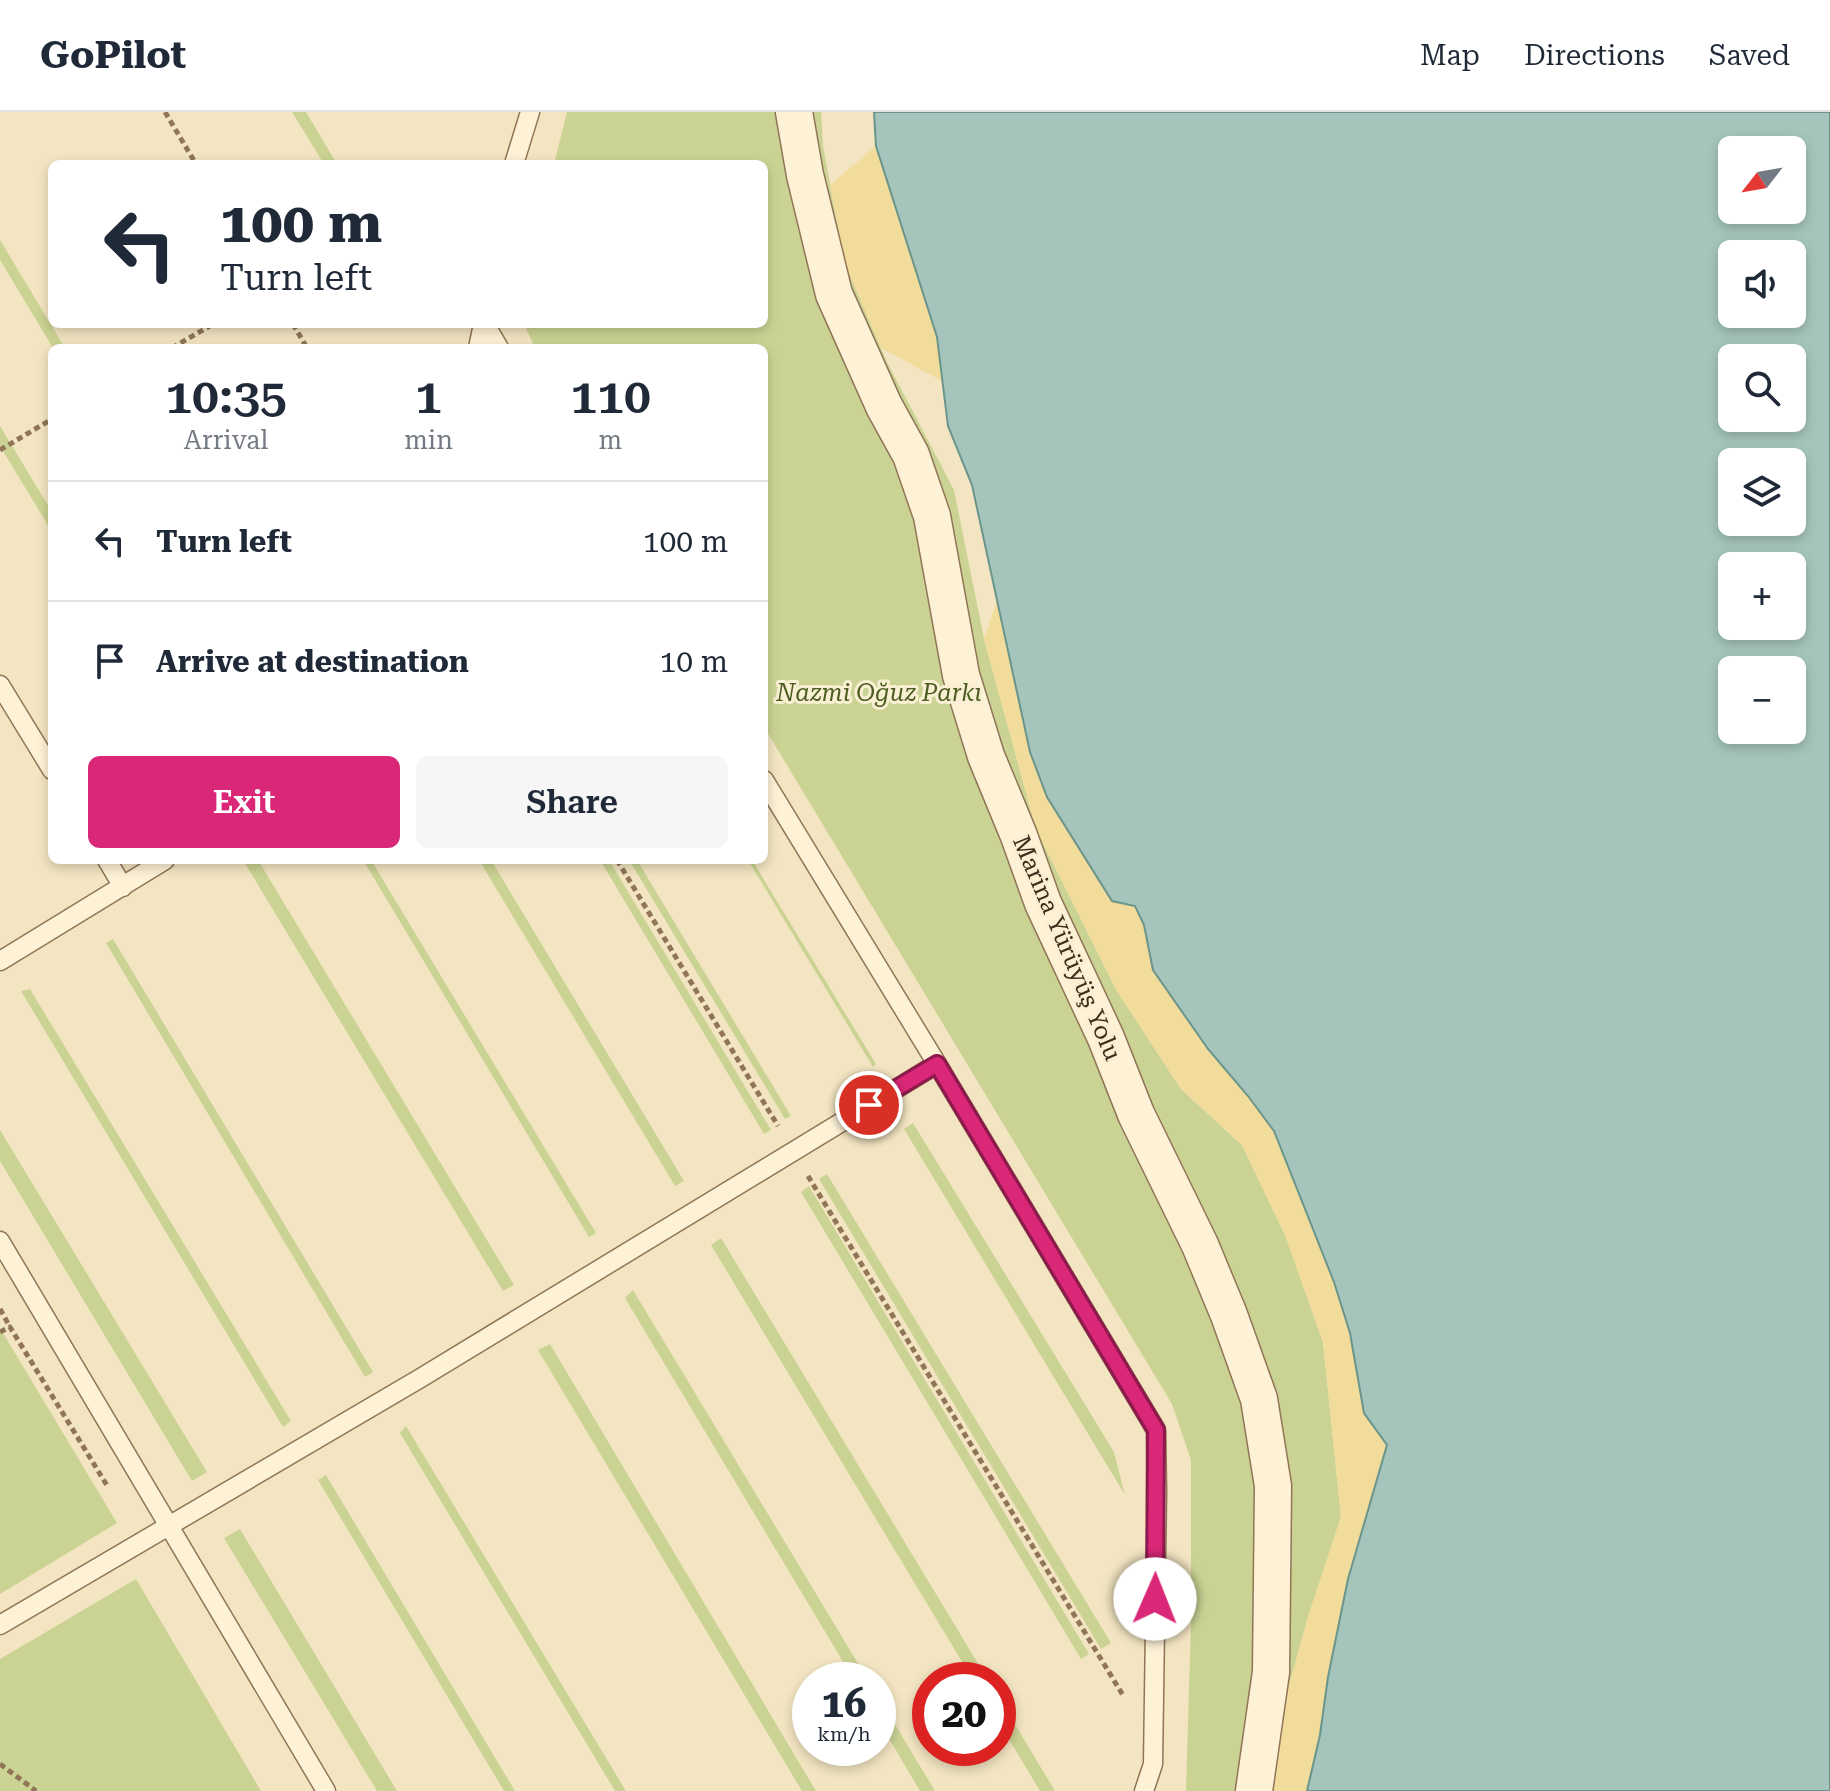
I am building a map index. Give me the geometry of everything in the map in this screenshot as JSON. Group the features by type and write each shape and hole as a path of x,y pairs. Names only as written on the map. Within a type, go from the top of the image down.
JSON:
{"street":[{"name":"Marina Yürüyüş Yolu","path":"794,112 805,175 834,294 884,406 911,455 932,516 961,675 986,756 1043,903 1106,1038 1136,1114 1200,1245 1259,1399 1273,1486 1271,1672 1254,1791"}],"lane":[{"path":"515,160 530,112"},
{"path":"0,685 48,763"},
{"path":"768,787 1156,1430 1153,1764 1144,1791"},
{"path":"109,864 123,887"},
{"path":"0,961 159,864"},
{"path":"0,1625 419,1379 937,1064"},
{"path":"0,1241 326,1791"}],"path":[{"path":"165,112 194,160"},
{"path":"179,344 206,328"},
{"path":"0,450 48,421"},
{"path":"619,864 1114,1679"},
{"path":"0,1309 110,1490"},
{"path":"0,1332 10,1327"},
{"path":"0,1764 36,1791"}],"green space":[{"path":"292,112 306,112 335,160 322,160"},
{"name":"Nazmi Oğuz Parkı","path":"567,112 821,112 823,146 845,264 887,362 954,490 984,639 1036,829 1117,991 1181,1089 1242,1145 1285,1235 1323,1342 1341,1517 1308,1617 1260,1791 1186,1791 1191,1620 1191,1460 1172,1404 768,734 768,344 533,344 526,328 768,328 768,160 555,160"},
{"path":"0,240 48,320 48,328 53,328 63,344 51,344 0,260"},
{"path":"0,426 48,505 48,525 0,446"},
{"path":"245,864 260,864 514,1285 503,1291"},
{"path":"365,864 373,864 596,1233 589,1237"},
{"path":"481,864 493,864 684,1181 675,1186"},
{"path":"602,864 611,864 771,1130 764,1134"},
{"path":"631,864 639,864 791,1116 785,1119"},
{"path":"750,864 754,864 876,1064 873,1067"},
{"path":"113,939 373,1372 365,1377 106,943"},
{"path":"30,989 291,1421 283,1427 21,991"},
{"path":"913,1123 1114,1452 1125,1495 904,1129"},
{"path":"0,1130 207,1472 192,1481 0,1161"},
{"path":"827,1174 1111,1643 1101,1649 819,1179"},
{"path":"809,1186 1089,1654 1081,1659 801,1192"},
{"path":"721,1238 977,1662 962,1662 711,1245"},
{"path":"633,1290 857,1662 843,1662 625,1298"},
{"path":"0,1328 117,1523 0,1594"},
{"path":"550,1344 792,1751 792,1766 801,1766 816,1791 802,1791 538,1350"},
{"path":"406,1426 626,1791 615,1791 400,1433"},
{"path":"326,1475 515,1791 504,1791 318,1480"},
{"path":"240,1529 397,1791 377,1791 224,1538"},
{"path":"136,1579 261,1791 0,1791 0,1659"},
{"path":"896,1726 912,1753 912,1766 920,1766 935,1791 920,1791 896,1750"},
{"path":"1016,1726 1055,1791 1040,1791 1016,1751"}],"sand":[{"path":"876,146 937,337 942,381 881,348 845,264 830,185"},
{"path":"997,601 1030,752 1047,797 1135,906 1144,925 1153,970 1208,1049 1274,1131 1334,1282 1350,1333 1364,1413 1387,1445 1348,1579 1307,1791 1260,1791 1308,1617 1341,1517 1323,1342 1285,1235 1242,1145 1181,1089 1117,991 1036,829 984,639"}],"water":[{"path":"874,112 1830,112 1830,1791 1307,1791 1348,1579 1387,1445 1364,1413 1350,1333 1334,1282 1274,1131 1208,1049 1153,970 1144,925 1135,906 1112,901 1047,797 1030,752 972,485 948,426 937,337 876,146"}],"route":[{"path":"869,1105 937,1064 1156,1430 1155,1599"}]}
